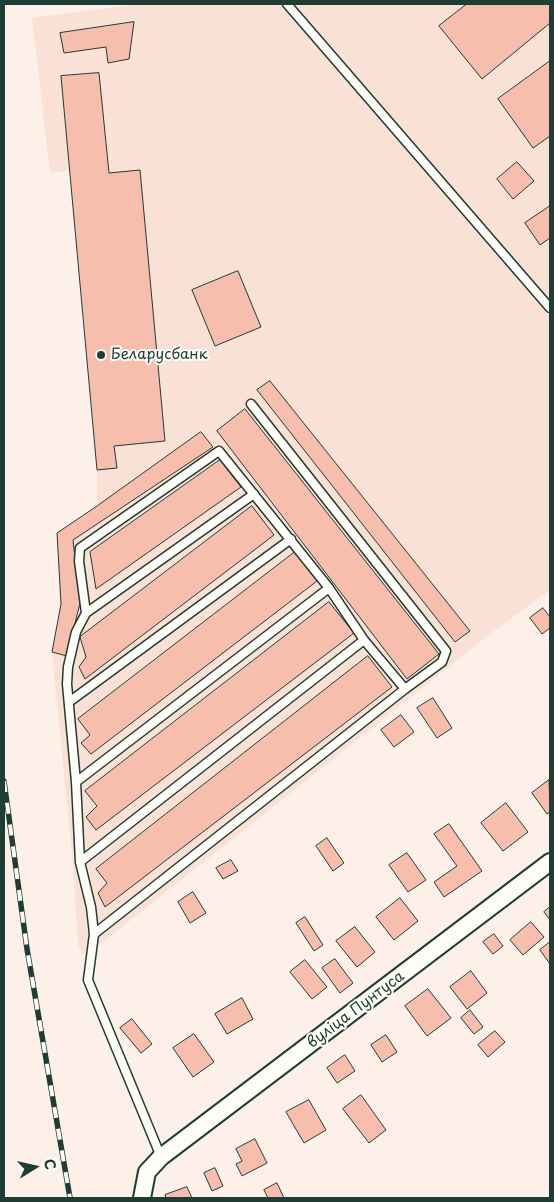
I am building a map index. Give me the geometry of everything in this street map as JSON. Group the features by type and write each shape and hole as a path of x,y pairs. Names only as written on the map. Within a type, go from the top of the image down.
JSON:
{"street":[{"name":"вуліца Пунтуса","path":"142,1198 147,1172 161,1158 550,862"}],"lane":[{"path":"287,4 550,308"},
{"path":"94,934 405,689 442,662 446,651 251,404"},
{"path":"86,612 79,561 80,548 219,451 330,588 364,640 405,689"},
{"path":"161,1158 88,980 94,934 91,907 80,862 76,782 67,684 68,667 76,632 86,612 254,494"},
{"path":"69,702 291,539"},
{"path":"76,782 330,588"},
{"path":"80,862 364,640"}],"shaded area":[{"path":"137,4 550,4 550,590 490,634 102,943 82,955 78,945 73,865 52,652 61,604 57,533 97,506 97,470 70,170 50,173 32,18"}],"building":[{"path":"467,4 550,4 550,23 482,79 439,26"},
{"path":"134,22 129,59 108,63 106,47 64,53 60,33"},
{"path":"550,61 550,136 533,148 498,99"},
{"path":"99,73 109,173 140,170 165,441 114,446 117,468 97,470 61,76"},
{"path":"517,162 534,181 513,199 497,179"},
{"path":"550,206 550,238 540,245 525,223"},
{"path":"238,271 261,327 215,346 192,290"},
{"path":"270,381 470,631 455,642 257,390"},
{"path":"245,409 439,654 407,679 217,431"},
{"path":"201,432 213,447 73,540 80,603 67,656 52,652 61,604 57,533"},
{"path":"220,460 241,487 96,589 90,552"},
{"path":"252,506 274,535 85,679 79,667 86,657 80,637"},
{"path":"295,552 317,581 91,754 81,743 90,735 78,719"},
{"path":"329,602 354,633 96,830 86,817 97,806 85,791"},
{"path":"543,608 550,617 550,628 542,634 530,618"},
{"path":"368,656 392,687 105,907 98,893 107,883 96,869"},
{"path":"433,698 452,728 437,738 417,708"},
{"path":"401,715 414,732 394,747 381,730"},
{"path":"549,780 550,812 547,814 532,793"},
{"path":"506,803 528,832 503,851 481,823"},
{"path":"449,824 482,871 444,897 434,882 457,866 434,834"},
{"path":"327,838 344,863 333,871 316,846"},
{"path":"407,853 426,880 408,892 389,865"},
{"path":"231,860 238,871 223,879 216,868"},
{"path":"193,892 206,913 190,923 178,902"},
{"path":"400,898 418,921 394,940 376,917"},
{"path":"550,907 550,920 544,912"},
{"path":"305,917 323,945 314,951 296,923"},
{"path":"531,922 544,937 523,955 510,940"},
{"path":"355,927 375,952 357,967 336,941"},
{"path":"494,934 503,946 493,954 483,942"},
{"path":"550,942 550,964 540,950"},
{"path":"335,959 353,983 340,993 322,968"},
{"path":"305,960 327,987 312,999 290,972"},
{"path":"471,971 487,993 467,1009 450,987"},
{"path":"428,989 451,1018 427,1036 405,1006"},
{"path":"242,998 253,1019 227,1034 215,1014"},
{"path":"470,1010 483,1027 474,1034 461,1018"},
{"path":"132,1019 152,1044 141,1053 120,1028"},
{"path":"495,1031 505,1042 488,1057 478,1045"},
{"path":"194,1034 214,1062 193,1077 173,1048"},
{"path":"386,1035 397,1052 382,1062 371,1045"},
{"path":"345,1055 355,1071 337,1083 327,1068"},
{"path":"361,1095 386,1130 369,1143 343,1109"},
{"path":"309,1100 326,1130 304,1143 286,1112"},
{"path":"255,1139 267,1163 242,1176 236,1164 242,1161 236,1149"},
{"path":"215,1168 223,1186 212,1191 204,1173"},
{"path":"277,1183 284,1198 268,1198 264,1190"},
{"path":"187,1187 192,1198 166,1198 165,1195"}],"railway":[{"path":"4,781 27,949 70,1198"}],"place":[{"name":"Беларусбанк","path":"101,355"}]}
